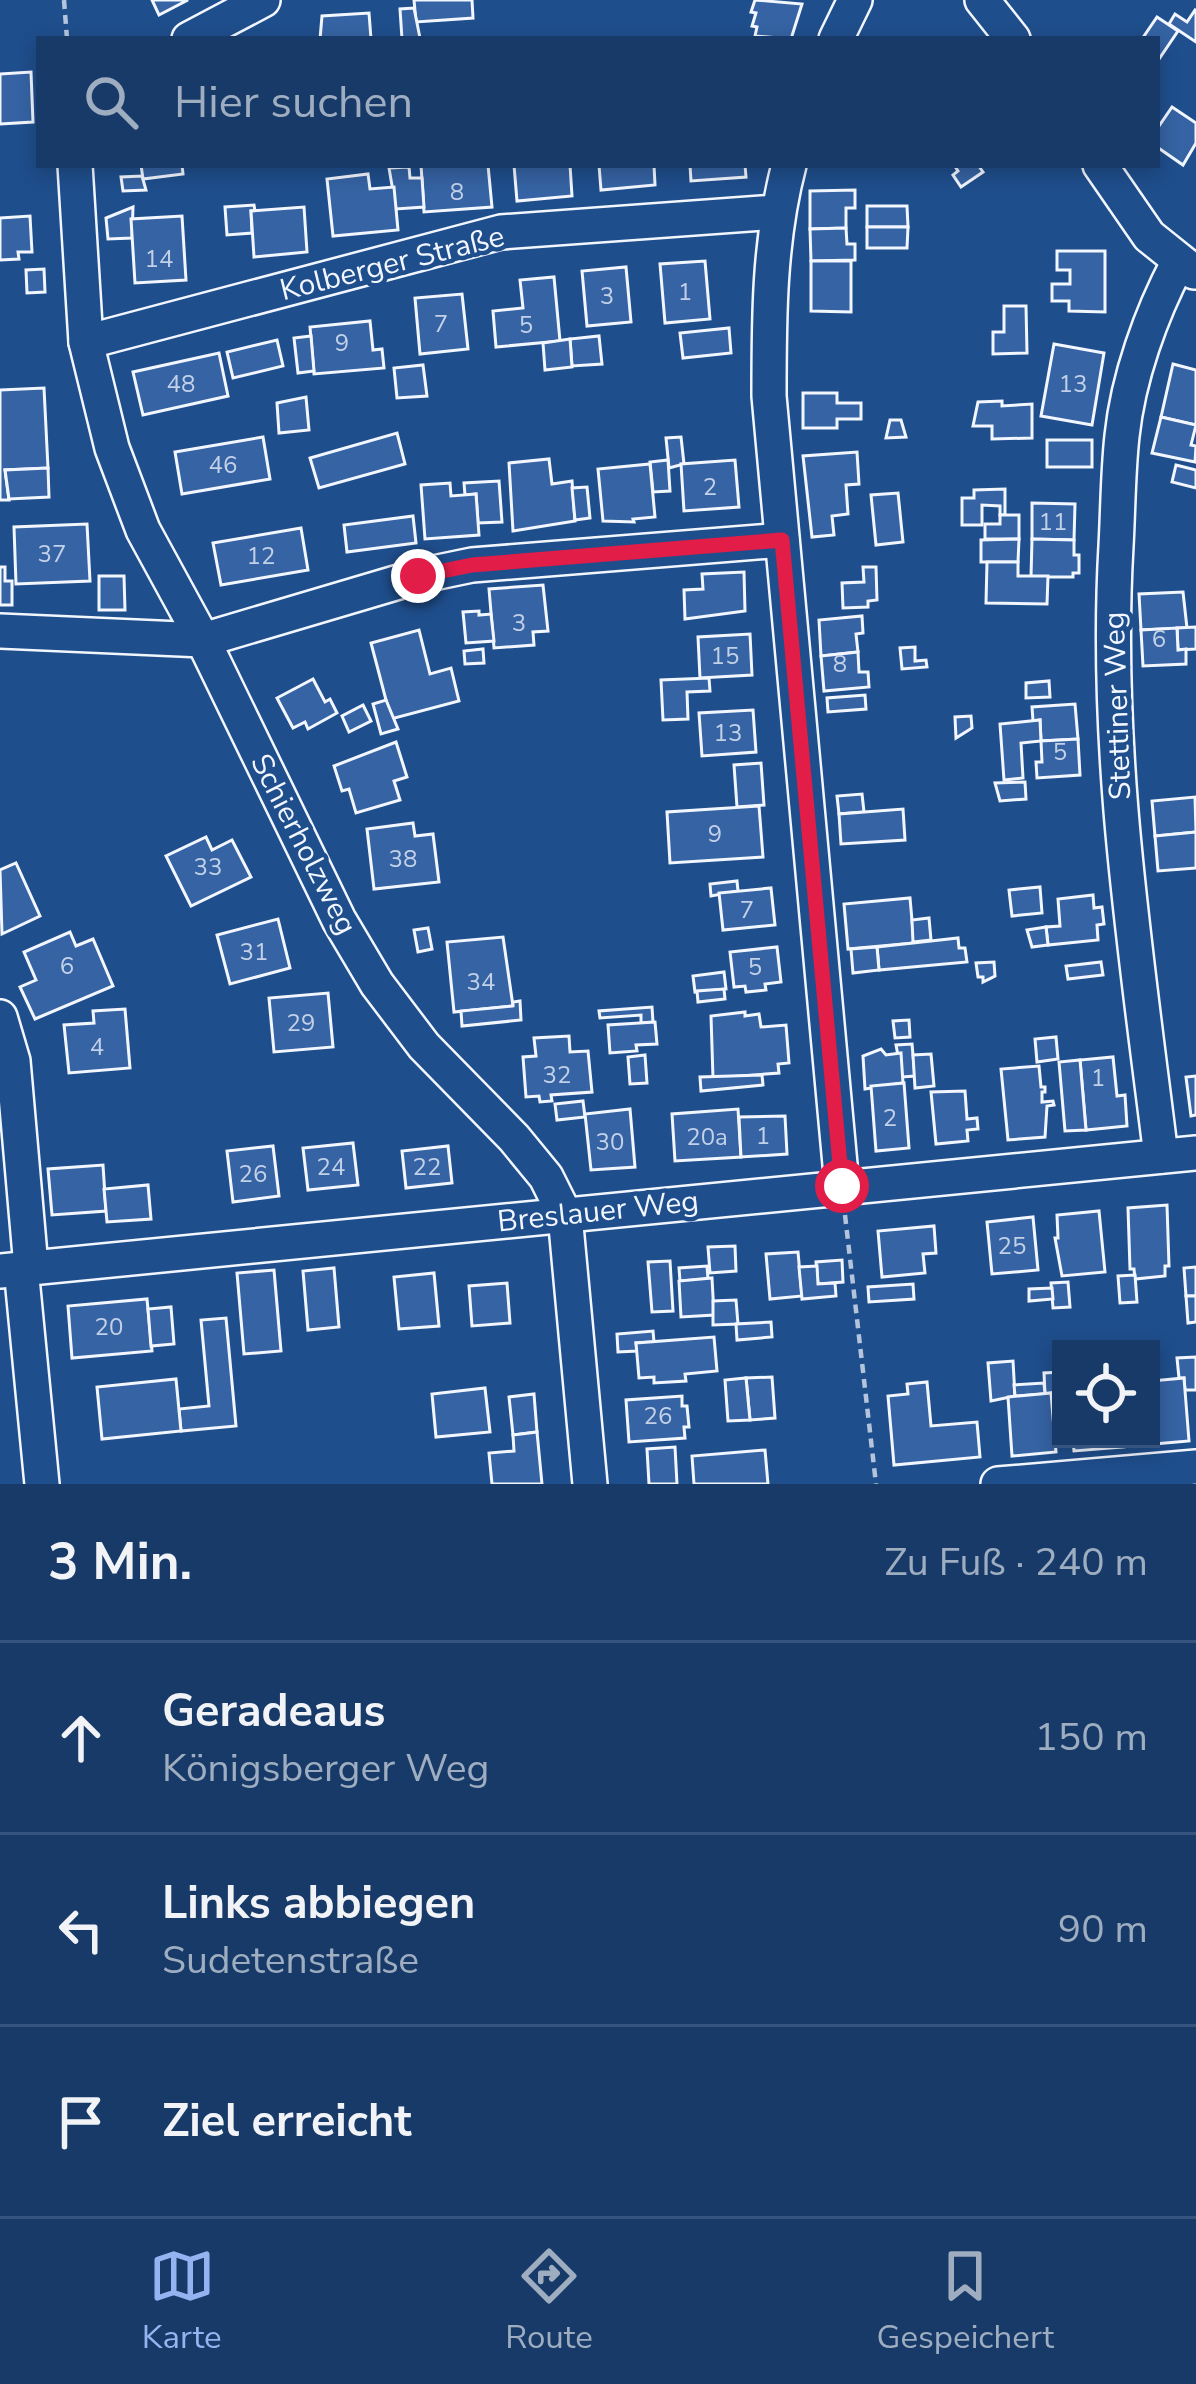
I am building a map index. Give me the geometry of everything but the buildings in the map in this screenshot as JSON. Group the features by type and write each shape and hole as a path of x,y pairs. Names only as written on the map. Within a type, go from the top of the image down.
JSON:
{"street":[{"path":"195,36 263,0"},
{"path":"837,36 855,0"},
{"path":"982,0 1011,36"},
{"name":"Schierholzweg","path":"74,168 86,343 112,448 143,530 203,640 339,920 377,984 424,1046 546,1177 566,1215 590,1484"},
{"path":"788,168 776,212 769,396 842,1186"},
{"path":"1102,168 1149,236 1187,268"},
{"name":"Kolberger Straße","path":"86,343 501,232 776,212"},
{"name":"Stettiner Weg","path":"1161,1156 1120,817 1111,676 1122,433 1162,292 1187,268"},
{"path":"0,631 203,640 418,576 472,565 782,540"},
{"path":"0,1017 13,1061 18,1268 42,1484"},
{"name":"Breslauer Weg","path":"18,1268 1196,1153"},
{"path":"998,1484 1196,1467"}],"path":[{"path":"64,0 67,36"},
{"path":"842,1186 876,1484"}],"route":[{"path":"418,576 472,565 782,540 842,1186"}]}
